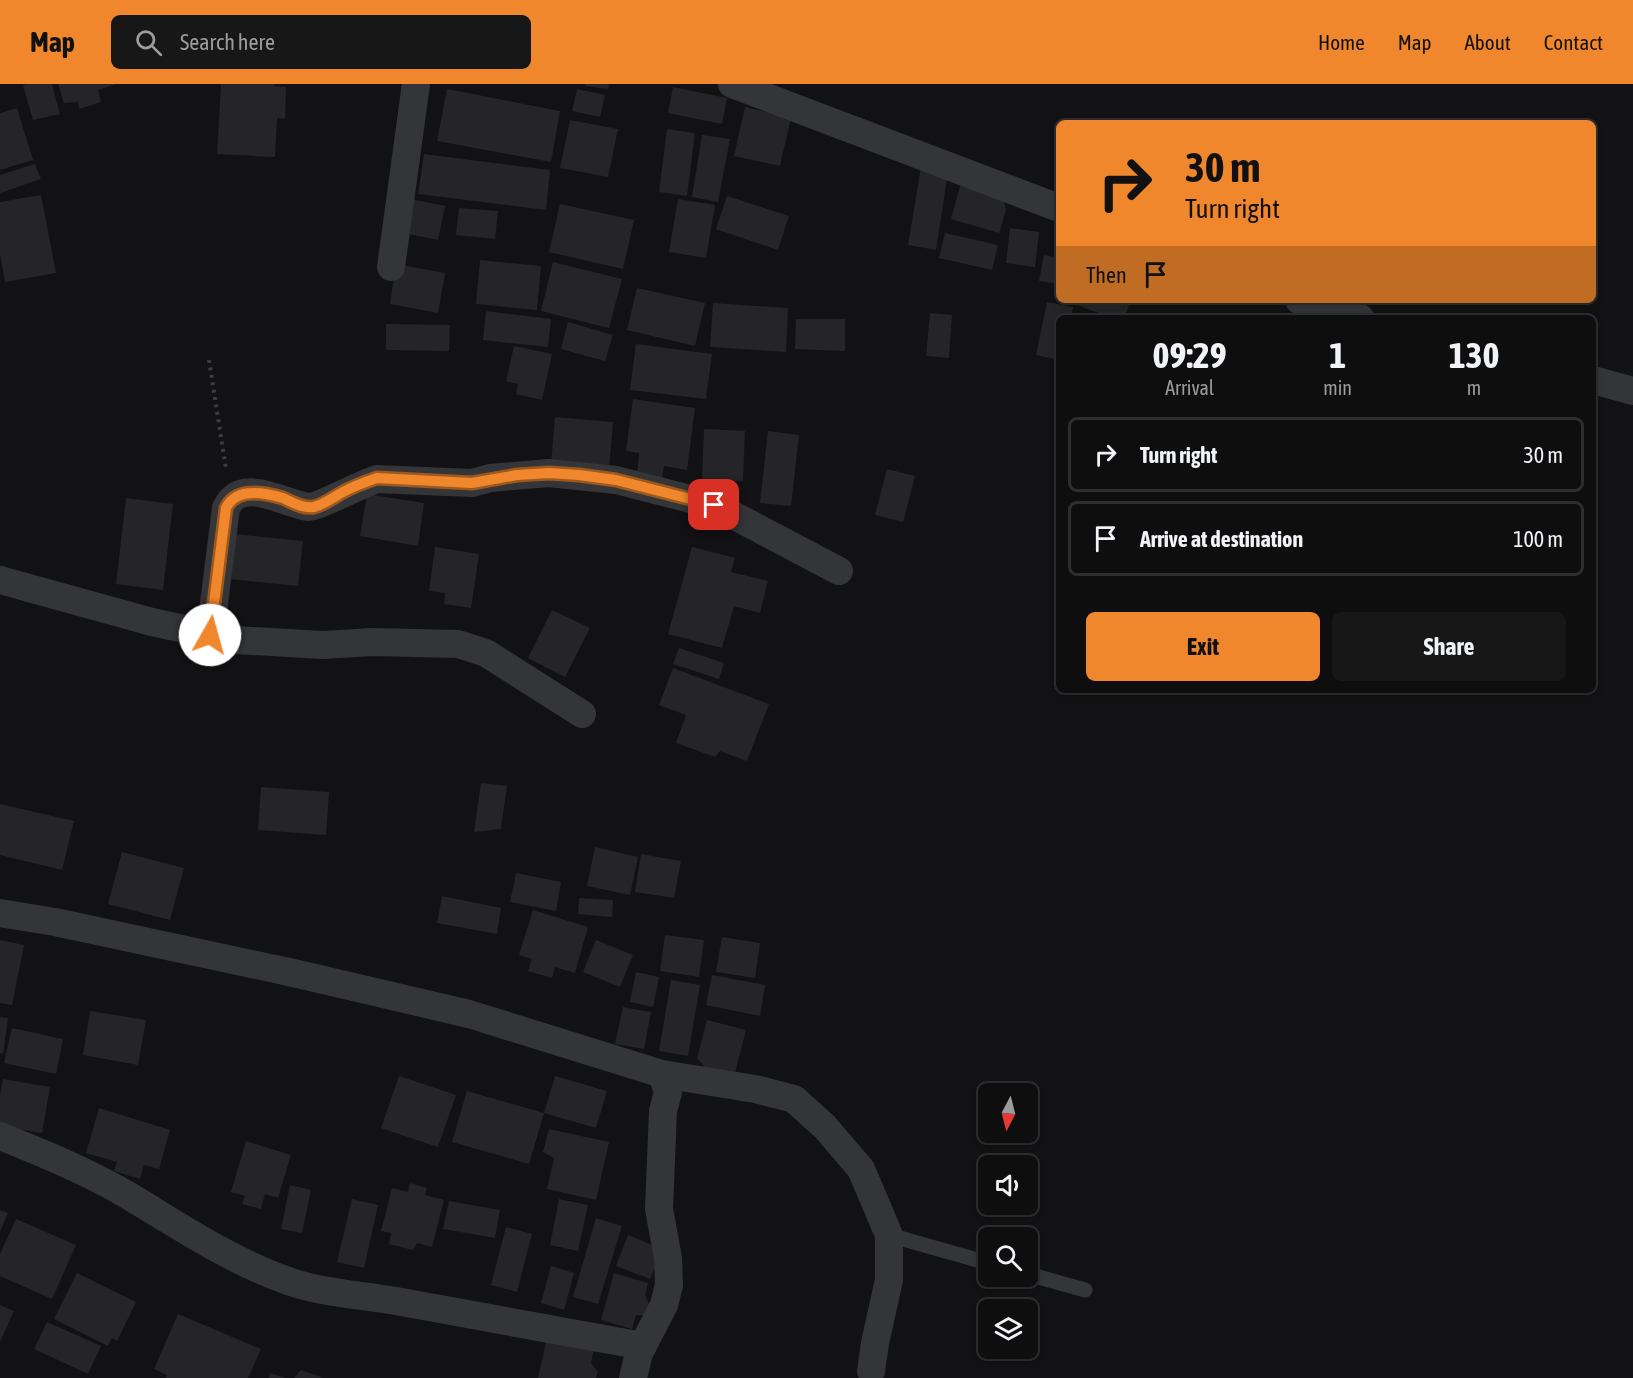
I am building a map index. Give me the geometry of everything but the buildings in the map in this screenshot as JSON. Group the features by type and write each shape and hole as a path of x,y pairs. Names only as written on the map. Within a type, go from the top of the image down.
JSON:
{"street":[{"path":"391,267 416,84"},
{"path":"732,84 1056,207"},
{"path":"1309,303 1350,315"},
{"path":"1596,381 1633,391"},
{"path":"210,635 226,508 230,500 238,494 252,493 281,498 300,506 313,508 353,487 377,478 472,483 517,475 549,473 616,480 714,505 839,571"},
{"path":"0,580 152,622 235,640 291,644 458,644 486,653 582,714"},
{"path":"0,913 55,922 288,972 469,1014 662,1074 755,1089 794,1099 825,1127 861,1169 889,1235 889,1280 871,1371"},
{"path":"633,1378 643,1346 664,1305 669,1285 668,1258 659,1209 663,1111 668,1092 662,1074"},
{"path":"0,1136 82,1170 178,1227 241,1260 278,1278 311,1289 371,1297 643,1346"}],"lane":[{"path":"889,1235 978,1260"},
{"path":"1038,1277 1085,1290"}],"path":[{"path":"209,360 230,500"}],"route":[{"path":"210,635 226,508 230,500 238,494 252,493 281,498 300,506 313,508 344,491 377,478 472,483 490,478 549,473 616,480 714,505"}]}
